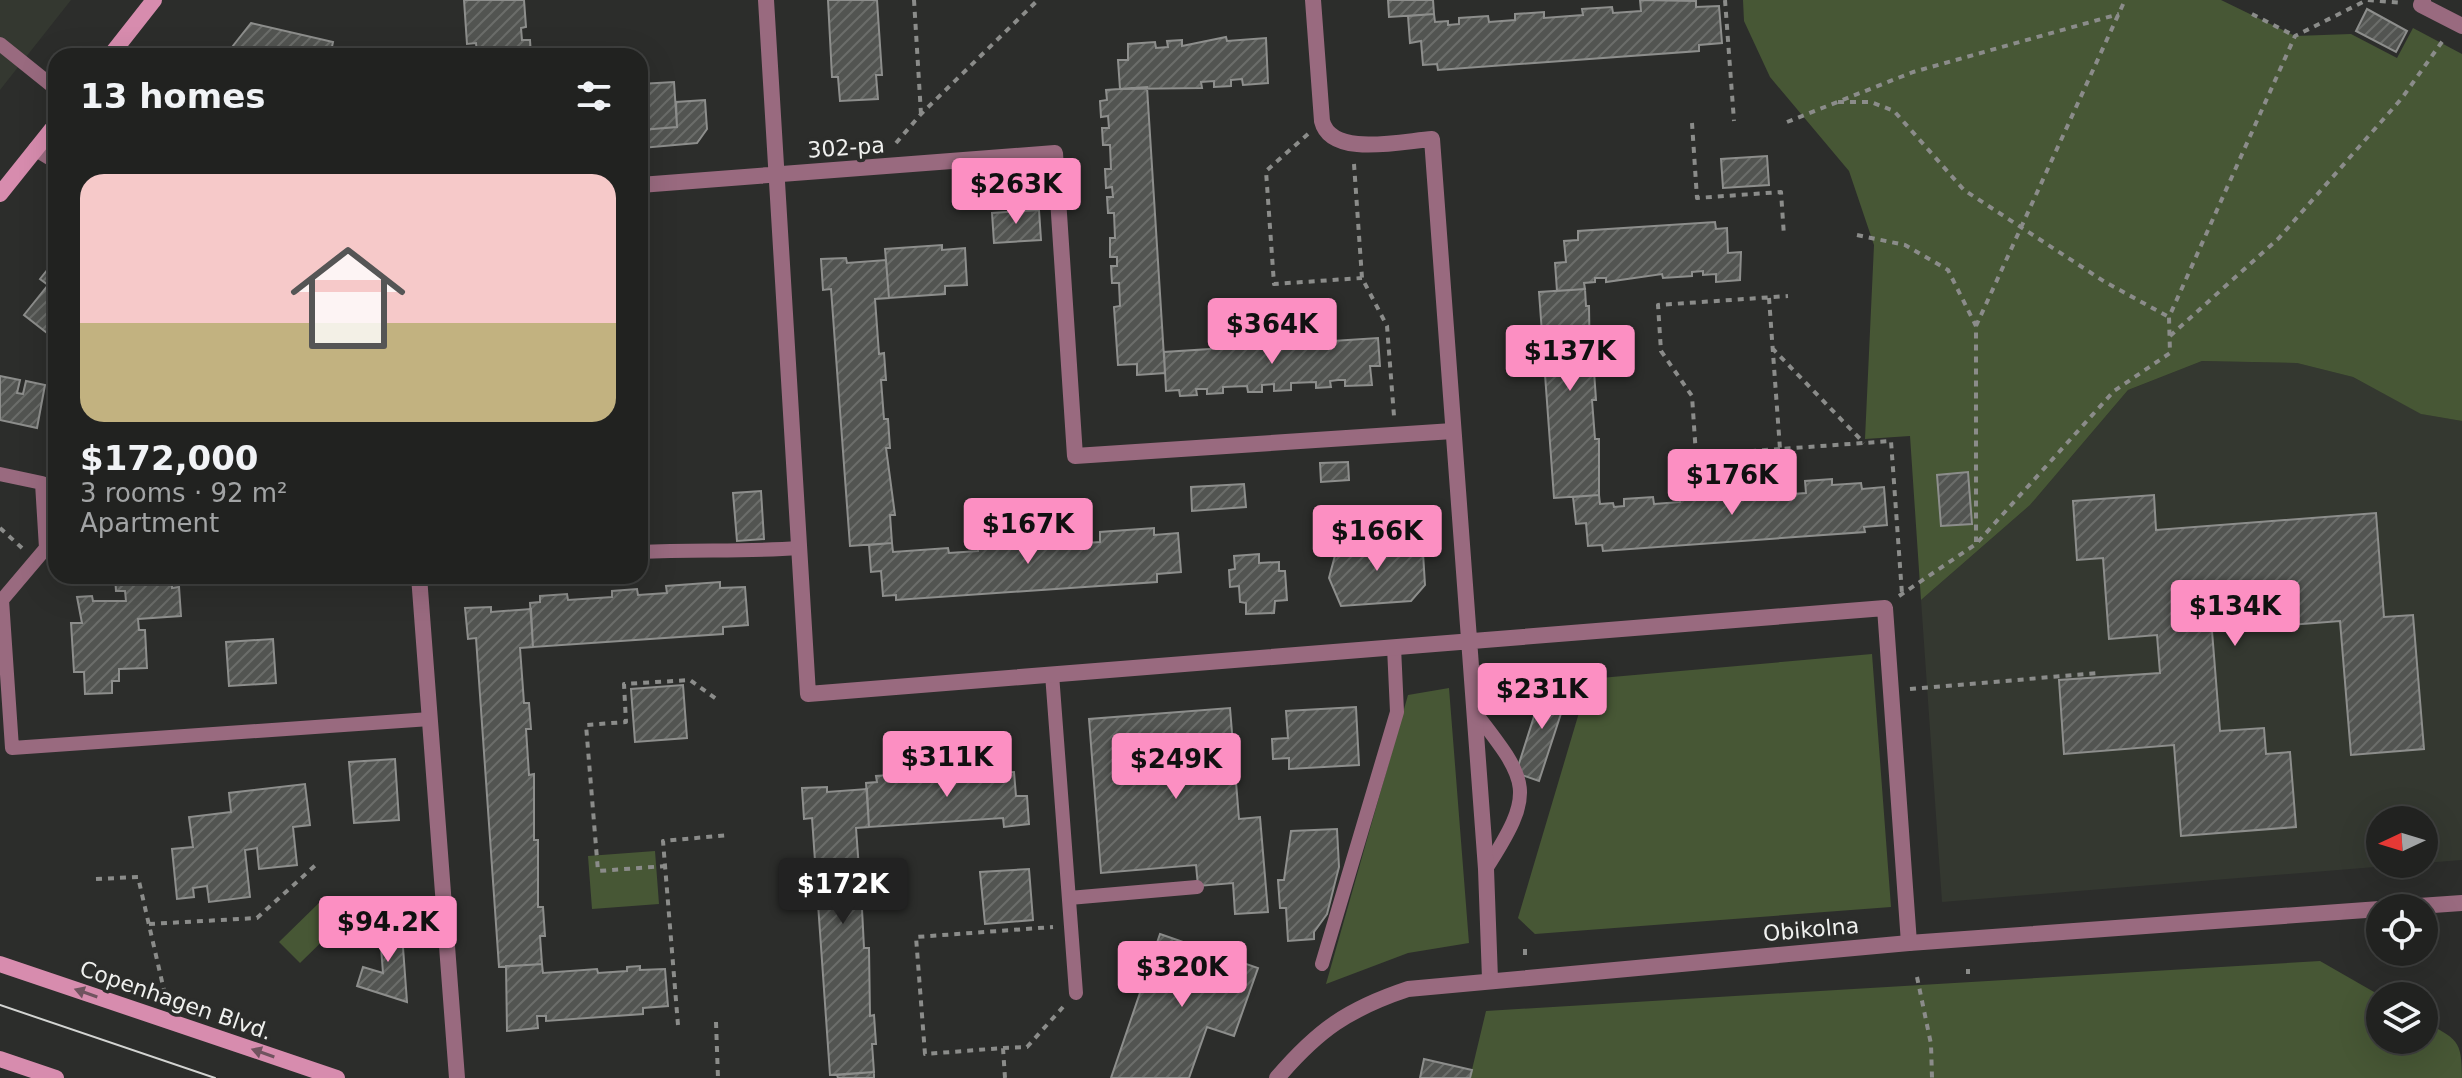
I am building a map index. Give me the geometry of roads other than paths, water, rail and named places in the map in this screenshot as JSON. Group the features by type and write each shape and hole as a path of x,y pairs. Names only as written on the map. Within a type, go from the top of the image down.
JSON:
{"main road":[{"path":"116,48 154,0"},
{"path":"0,194 48,134"},
{"name":"Copenhagen Blvd.","path":"0,964 337,1078"},
{"path":"0,1059 56,1078"}],"street":[{"path":"766,0 808,694 1885,608 1909,943"},
{"path":"1313,0 1322,121 1329,137 1344,144 1432,139 1486,869 1490,979"},
{"path":"2422,2 2459,25"},
{"path":"36,149 48,156"},
{"name":"302-ра","path":"648,184 1055,153 1075,456 1453,431"},
{"path":"420,584 457,1078"},
{"path":"2438,905 2462,903"},
{"name":"Obikolna","path":"1277,1078 1309,1041 1367,1002 1408,989 1490,979 1909,943 2366,910"}],"lane":[{"path":"0,44 48,83"},
{"path":"0,474 42,483 46,548 2,600 12,748 430,719"},
{"path":"648,552 697,549 737,553 799,548"},
{"path":"1322,964 1397,712 1394,647"},
{"path":"1052,674 1076,993"},
{"path":"1474,711 1505,750 1523,797 1515,824 1486,869"},
{"path":"1069,898 1197,887"}],"tram line":[{"path":"0,1005 215,1078"}]}
